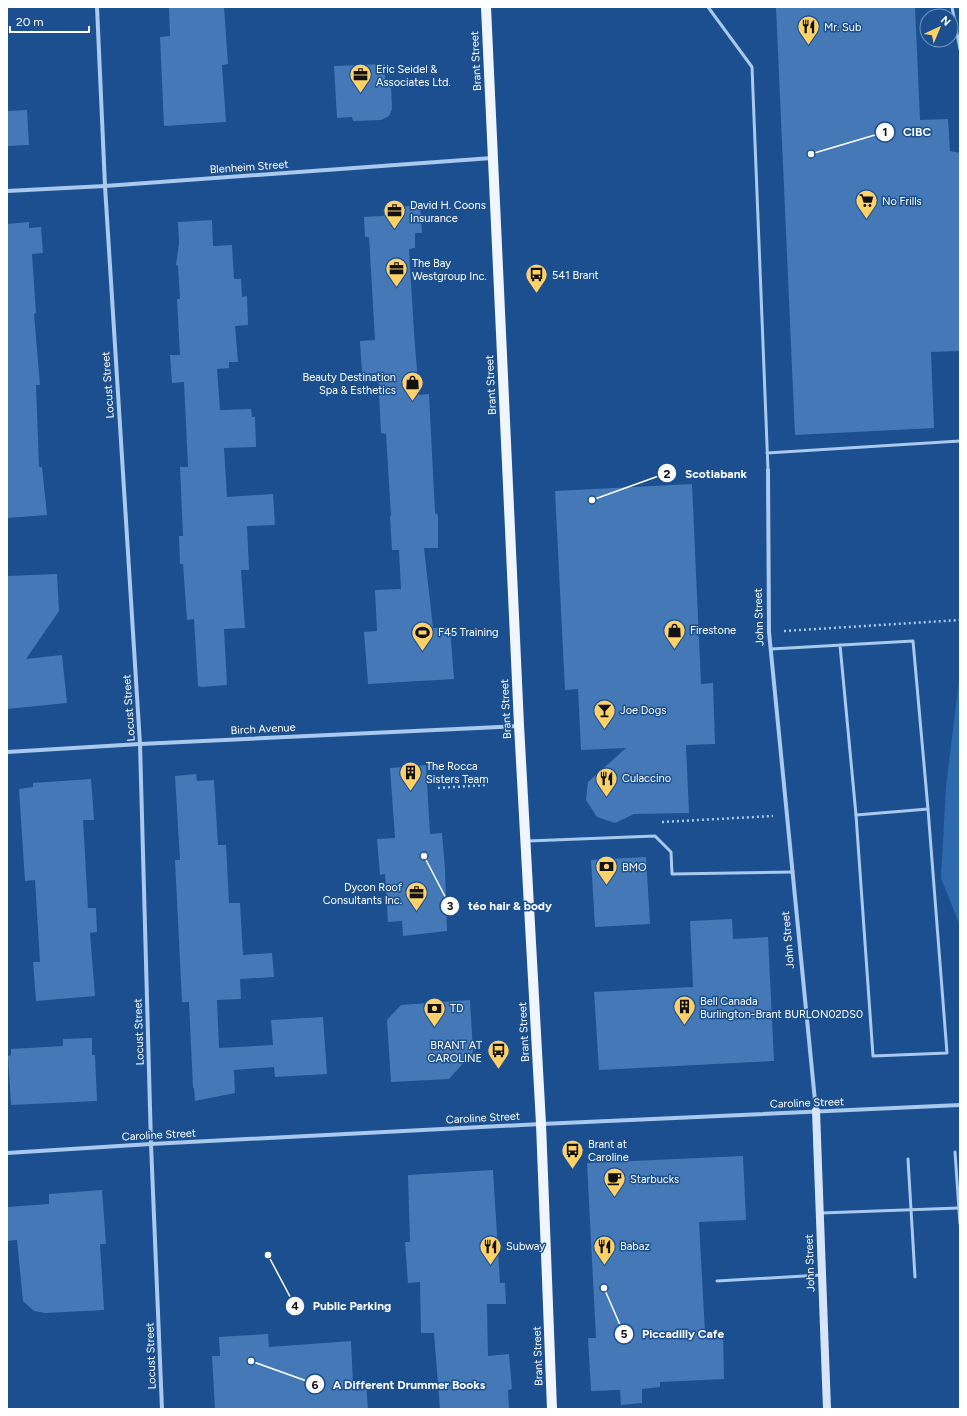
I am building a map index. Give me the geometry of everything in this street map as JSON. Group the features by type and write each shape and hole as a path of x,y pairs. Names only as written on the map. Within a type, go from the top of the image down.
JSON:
{"main road":[{"name":"Brant Street","path":"486,7 519,726 541,1124 552,1409"}],"street":[{"name":"Locust Street","path":"97,7 105,186 140,744 151,1144 162,1409"},
{"name":"Blenheim Street","path":"7,191 105,186 493,158"},
{"name":"John Street","path":"768,470 769,632 816,1111 826,1409"},
{"name":"Birch Avenue","path":"7,752 140,744 519,726"},
{"name":"Caroline Street","path":"7,1153 541,1124 960,1105"}],"lane":[{"path":"708,7 752,67 768,470"},
{"path":"952,7 960,49"},
{"path":"767,453 960,441"},
{"path":"771,649 840,645 913,641 947,1053 874,1056 856,815 840,645"},
{"path":"856,815 928,809"},
{"path":"526,841 655,836 670,852 672,874 792,872"},
{"path":"956,1152 960,1224"},
{"path":"908,1159 915,1277"},
{"path":"819,1213 959,1208"},
{"path":"717,1281 822,1275"}],"path":[{"path":"769,632 960,620"},
{"path":"438,788 486,785"},
{"path":"655,822 787,815"}],"shaded area":[{"path":"960,672 960,926 941,878 946,787"}],"building":[{"path":"169,7 224,7 228,64 222,65 226,122 164,126 160,37 170,36"},
{"path":"776,7 915,7 920,120 948,119 950,151 960,153 960,351 931,352 934,428 795,435"},
{"path":"385,64 385,83 391,82 392,109 389,116 381,120 353,121 352,117 337,118 334,66"},
{"path":"27,110 29,145 7,146 7,111"},
{"path":"420,205 422,233 415,233 415,248 409,249 419,395 429,394 435,513 438,515 438,548 424,548 433,628 450,627 454,679 368,684 364,632 377,631 375,590 401,589 399,550 392,550 386,434 381,433 378,373 362,374 360,341 375,340 369,237 365,237 364,217 398,215 398,207"},
{"path":"212,220 213,246 232,245 234,279 241,279 242,297 247,296 248,325 235,326 238,362 229,362 229,368 217,369 220,410 251,409 252,417 255,417 256,447 224,448 227,497 273,494 275,525 247,526 249,570 241,570 245,628 224,629 227,685 202,687 198,686 194,619 187,620 183,564 180,564 179,536 183,536 180,467 188,467 184,382 172,383 170,355 180,355 177,299 180,299 178,266 176,265 179,243 178,222"},
{"path":"29,222 29,228 41,227 43,253 32,254 36,313 34,314 40,385 36,385 39,467 42,467 47,515 7,518 7,224"},
{"path":"692,484 701,684 713,683 715,744 686,745 689,813 634,814 615,823 597,817 586,800 588,782 626,748 581,750 578,689 565,690 555,491"},
{"path":"57,574 59,611 26,659 62,655 67,703 7,709 7,576"},
{"path":"426,765 430,834 442,833 447,931 403,936 402,921 388,922 385,874 380,875 377,839 395,838 390,768"},
{"path":"196,774 197,781 214,780 218,845 226,845 229,903 240,903 243,955 272,953 274,977 240,979 241,999 217,1000 219,1048 273,1045 271,1020 323,1017 327,1074 275,1077 274,1067 234,1070 235,1093 195,1101 193,1088 189,1002 182,1002 175,860 180,860 175,776"},
{"path":"91,779 94,820 83,820 88,908 96,908 97,932 90,933 95,996 36,1001 33,962 40,962 35,880 25,881 19,789 33,787 33,783"},
{"path":"646,857 650,924 595,927 591,860"},
{"name":"Bell Canada Burlington-Brant BURLON02DS0","path":"732,919 733,939 768,937 774,1061 599,1070 594,992 693,987 690,921"},
{"path":"470,1000 473,1052 449,1079 391,1082 387,1020 401,1005"},
{"path":"92,1038 92,1055 95,1055 97,1101 11,1105 8,1056 11,1055 11,1049 63,1046 63,1039"},
{"path":"743,1156 746,1220 699,1222 705,1333 723,1332 724,1379 660,1382 660,1387 642,1389 642,1403 621,1405 620,1390 591,1391 588,1338 596,1338 587,1163"},
{"path":"493,1170 500,1283 505,1283 506,1304 487,1304 488,1356 509,1354 512,1389 508,1390 509,1409 440,1409 434,1333 421,1333 420,1282 408,1283 405,1242 410,1242 408,1175"},
{"path":"102,1190 106,1244 100,1244 104,1310 45,1313 34,1311 23,1301 17,1240 7,1241 7,1207 49,1204 49,1194"},
{"path":"268,1334 269,1347 351,1341 353,1384 366,1383 368,1409 215,1409 212,1356 220,1356 219,1337"}],"place":[{"name":"Mr. Sub","path":"809,46"},
{"name":"Eric Seidel & Associates Ltd.","path":"360,94"},
{"name":"CIBC","path":"811,154"},
{"name":"No Frills","path":"866,220"},
{"name":"David H. Coons Insurance","path":"395,230"},
{"name":"The Bay Westgroup Inc.","path":"396,288"},
{"name":"541 Brant","path":"536,294"},
{"name":"Beauty Destination Spa & Esthetics","path":"412,402"},
{"name":"Scotiabank","path":"592,500"},
{"name":"Firestone","path":"675,650"},
{"name":"F45 Training","path":"423,652"},
{"name":"Joe Dogs","path":"605,730"},
{"name":"The Rocca Sisters Team","path":"410,792"},
{"name":"Culaccino","path":"607,798"},
{"name":"téo hair & body","path":"424,856"},
{"name":"BMO","path":"606,886"},
{"name":"Dycon Roof Consultants Inc.","path":"417,912"},
{"name":"Bell Canada Burlington-Brant BURLON02DS0","path":"684,1026"},
{"name":"TD","path":"435,1028"},
{"name":"BRANT AT CAROLINE","path":"498,1070"},
{"name":"Brant at Caroline","path":"572,1170"},
{"name":"Starbucks","path":"615,1198"},
{"name":"Public Parking","path":"268,1255"},
{"name":"Subway","path":"491,1266"},
{"name":"Babaz","path":"604,1266"},
{"name":"Piccadilly Cafe","path":"604,1288"},
{"name":"A Different Drummer Books","path":"251,1361"}]}
